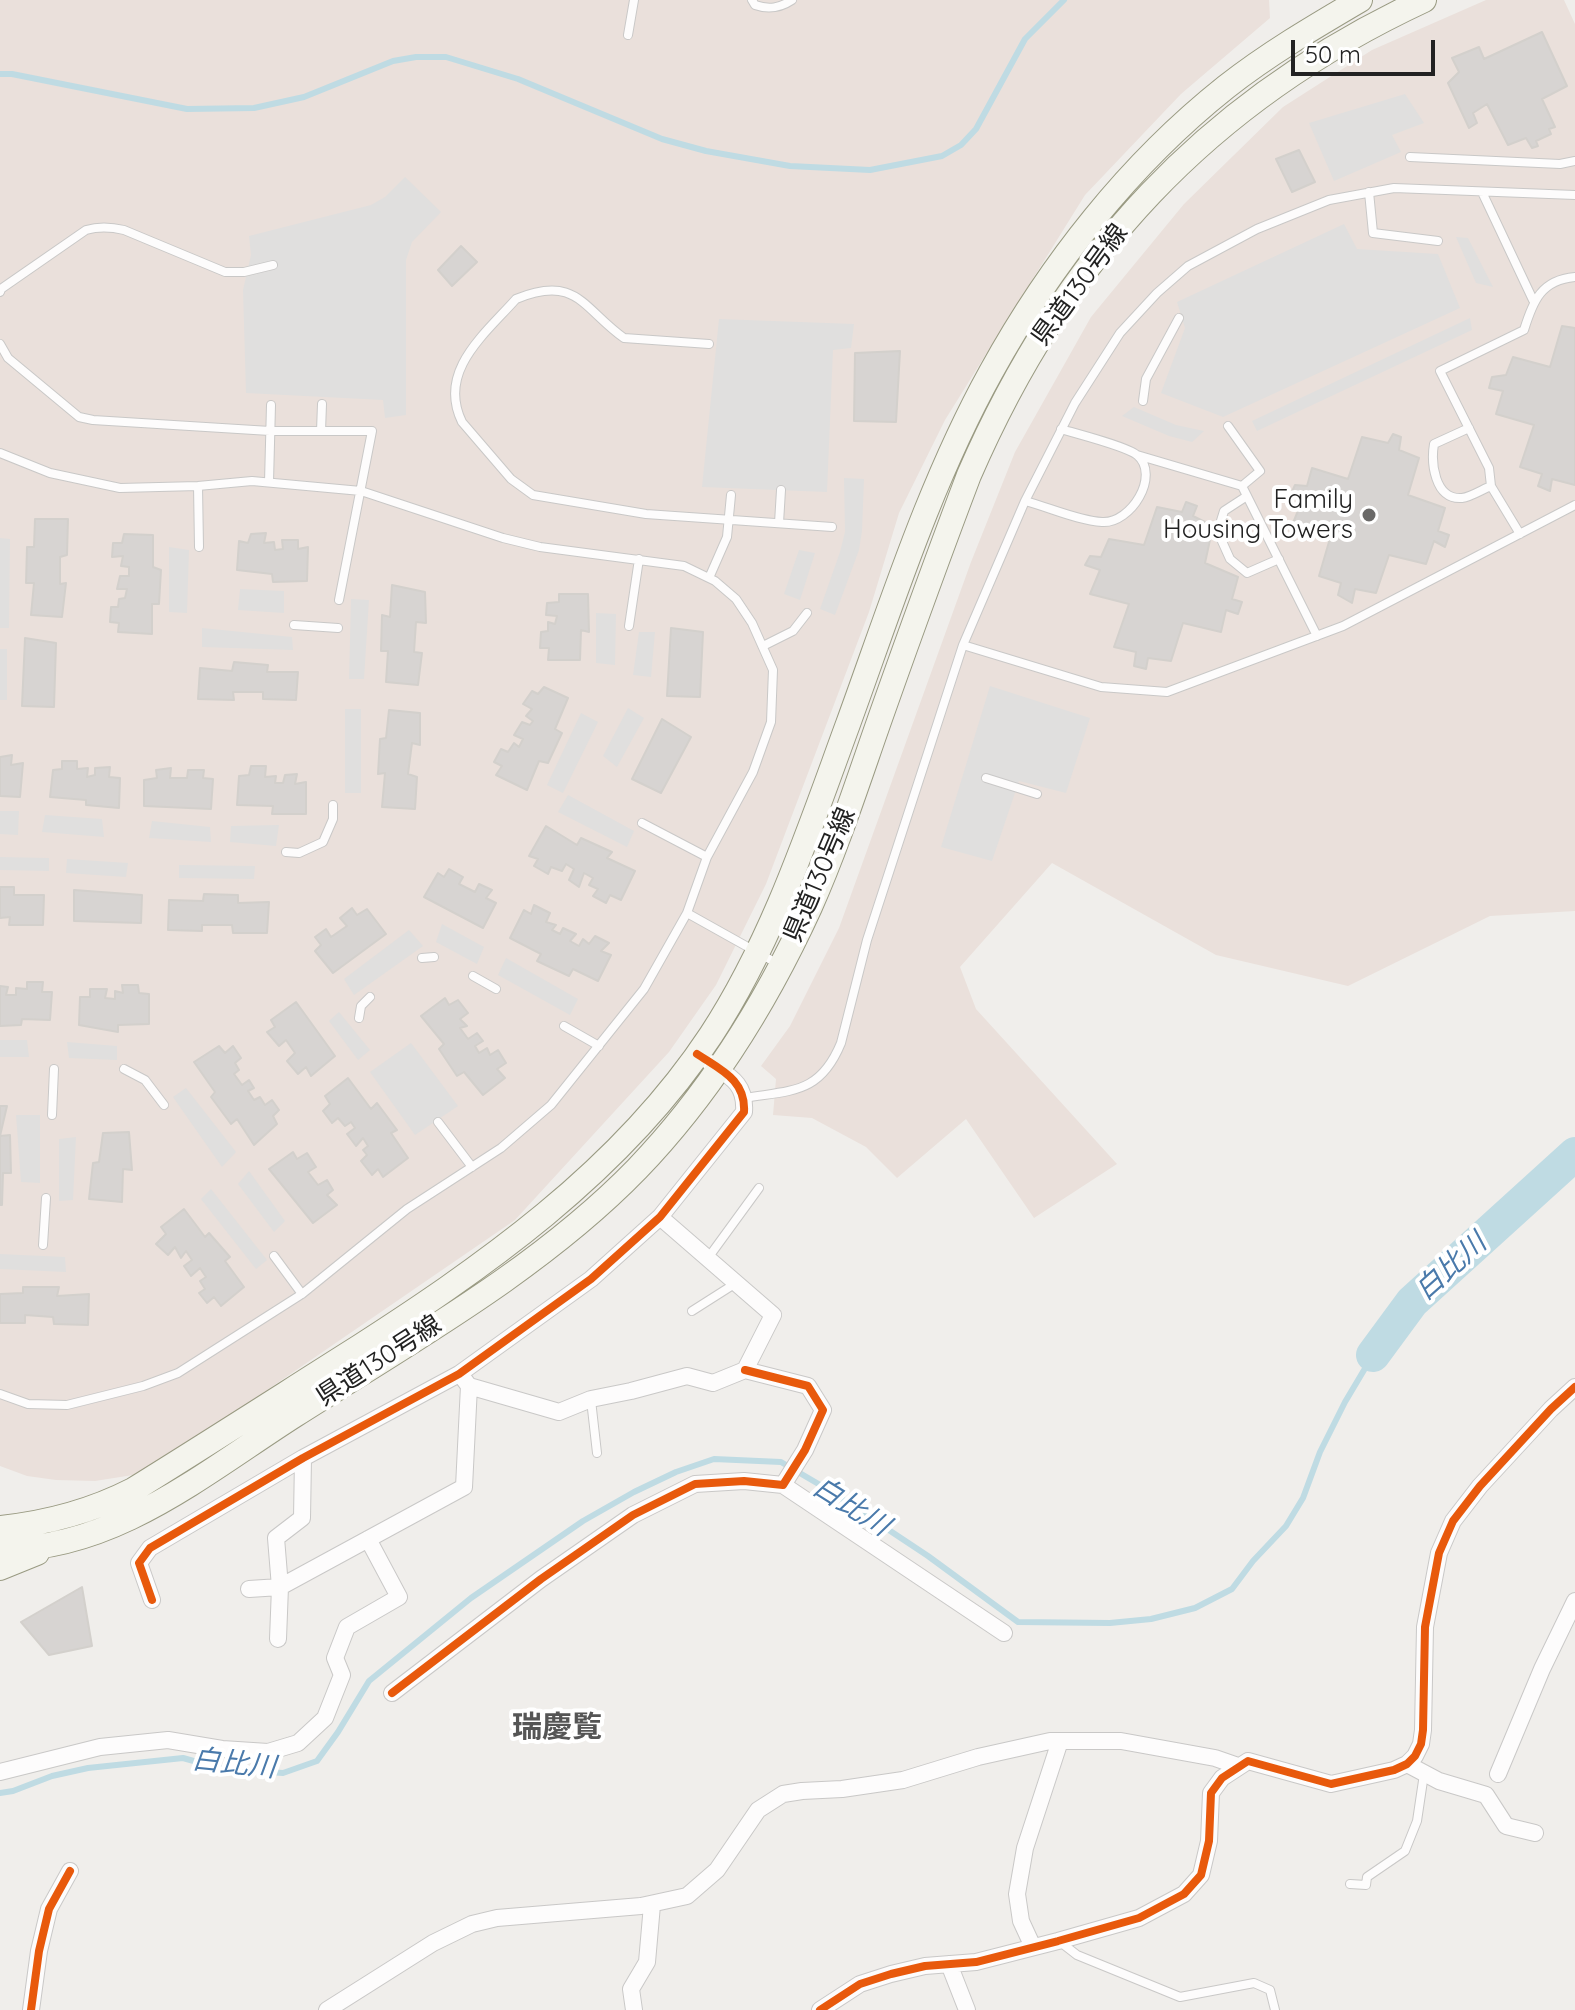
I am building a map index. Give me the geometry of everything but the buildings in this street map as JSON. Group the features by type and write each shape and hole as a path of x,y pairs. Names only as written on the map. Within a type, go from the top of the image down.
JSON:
{"main road":[{"name":"県道130号線","path":"0,1528 41,1524 83,1512 133,1490 418,1309 488,1261 550,1212 616,1150 658,1105 712,1034 757,953 807,835 947,464 989,375 1017,327 1089,225 1139,167 1225,88 1293,39 1360,0"},
{"name":"県道130号線","path":"0,1549 46,1547 84,1538 153,1507 500,1281 569,1232 635,1170 679,1121 719,1069 746,1028 810,907 969,475 988,431 1037,340 1070,290 1163,179 1240,111 1310,61 1379,21 1424,0"},
{"path":"0,1514 83,1512"},
{"path":"0,1568 46,1547"}],"street":[{"path":"152,1600 139,1563 150,1548 303,1458 464,1380 591,1279 660,1217 744,1112 745,1098 737,1082 697,1054"},
{"path":"660,1217 773,1315 745,1370"},
{"path":"464,1380 559,1412 591,1399 687,1376 713,1383 745,1370 808,1386 823,1410 800,1458 784,1482"},
{"path":"249,1589 280,1587 464,1487 464,1380"},
{"path":"820,2010 860,1984 925,1966 976,1962 1058,1941 1139,1918 1184,1894 1201,1875 1209,1841 1211,1793 1222,1778 1248,1761 1331,1784 1371,1777 1407,1764 1421,1744 1425,1627 1439,1553 1453,1521 1516,1447 1575,1387"},
{"path":"278,1639 280,1587 276,1538 302,1518 303,1458"},
{"path":"392,1693 541,1579 633,1515 695,1484 784,1482 1004,1633"},
{"path":"0,1772 100,1747 168,1740 222,1749 268,1752 298,1743 325,1718 342,1675 335,1658 347,1627 399,1597 368,1539"},
{"path":"1498,1774 1542,1669 1575,1601"},
{"path":"327,2010 433,1943 472,1924 497,1918 652,1905 687,1896 717,1870 758,1810 783,1794 903,1780 978,1757 1060,1741 1121,1741 1215,1758 1238,1766"},
{"path":"1033,1947 1021,1921 1017,1894 1025,1848 1060,1741"},
{"path":"1407,1764 1439,1781 1486,1795 1506,1826 1535,1833"},
{"path":"31,2010 39,1951 49,1909 70,1871"},
{"path":"634,2010 631,1989 647,1962 652,1905"},
{"path":"949,1964 967,2010"}],"lane":[{"path":"628,35 634,0"},
{"path":"752,0 755,5 764,8 776,8 792,0"},
{"path":"1410,157 1560,164 1575,161"},
{"path":"745,1098 805,1087 819,1078 834,1059 841,1043 867,940 963,645 1025,501 1061,429 1120,333 1157,293 1188,266 1257,229 1329,200 1394,188 1575,195"},
{"path":"1369,192 1373,233 1438,241"},
{"path":"1482,192 1533,300"},
{"path":"0,292 86,230 98,227 124,230 225,272 244,272 273,265"},
{"path":"1520,534 1491,486 1489,468 1440,371 1524,330 1533,300 1545,285 1575,277"},
{"path":"709,344 624,338 584,301 570,293 528,294 516,299 466,356 454,385 455,402 462,422 511,479 533,495 646,514 832,527"},
{"path":"1143,401 1146,379 1179,318"},
{"path":"0,344 8,358 79,417 270,431 372,431 339,600"},
{"path":"321,431 322,404"},
{"path":"269,482 271,405"},
{"path":"1228,426 1260,471 1242,486"},
{"path":"1469,428 1434,444 1432,457 1439,486 1449,495 1462,498 1491,486"},
{"path":"1061,429 1242,486 1317,636"},
{"path":"0,453 50,473 120,488 252,481 361,491 503,538 540,547 684,566 709,578 736,599 773,670 771,722 753,772 707,857 687,913 644,989 551,1105 501,1148 407,1209 302,1294 178,1373 143,1386 67,1405 28,1404 0,1394"},
{"path":"1025,501 1104,523 1119,519 1129,514 1137,503 1143,484 1145,467 1137,455"},
{"path":"198,486 199,547"},
{"path":"779,523 781,490"},
{"path":"709,578 727,537 731,495"},
{"path":"1247,496 1224,511 1220,524 1221,539 1230,559 1247,573 1279,559"},
{"path":"963,645 1101,687 1167,692 1343,626 1575,505"},
{"path":"629,626 639,559"},
{"path":"763,646 793,631 807,613"},
{"path":"294,625 338,628"},
{"path":"986,778 1037,794"},
{"path":"286,852 299,853 323,842 333,819 333,805"},
{"path":"642,823 707,857"},
{"path":"687,913 781,965"},
{"path":"422,958 434,957"},
{"path":"473,976 496,989"},
{"path":"359,1018 361,1006 370,997"},
{"path":"564,1026 599,1046"},
{"path":"52,1115 54,1069"},
{"path":"124,1069 145,1080 164,1105"},
{"path":"438,1122 472,1167"},
{"path":"708,1259 759,1188"},
{"path":"43,1245 46,1198"},
{"path":"274,1256 302,1294"},
{"path":"692,1311 736,1283"},
{"path":"591,1399 597,1453"},
{"path":"1350,1884 1366,1885 1367,1877 1405,1851 1417,1821 1424,1774"},
{"path":"1058,1941 1077,1955 1180,1997 1254,1983 1270,1990 1275,2010"}],"shaded area":[{"path":"0,0 1269,0 1270,18 1181,94 1085,195 945,420 899,513 869,612 766,884 716,985 669,1052 515,1220 187,1445 133,1475 95,1481 27,1476 0,1466"},
{"path":"1486,0 1564,0 1575,24 1575,911 1490,916 1348,986 1216,955 1052,863 960,967 976,1009 1117,1164 1034,1218 966,1119 897,1178 866,1147 812,1118 773,1115 776,1079 761,1066 790,1026 839,928 971,562 1015,452 1091,317 1184,204 1283,107 1372,50"},
{"path":"1405,94 1424,123 1392,135 1401,152 1334,181 1309,123"},
{"path":"405,177 441,212 412,242 406,260 406,415 385,418 383,400 246,393 243,290 251,255 249,236 371,205 385,197"},
{"path":"1344,224 1357,249 1438,254 1460,308 1223,417 1161,393 1185,328 1177,302"},
{"path":"1456,237 1468,238 1493,287 1476,283"},
{"path":"1470,318 1472,330 1257,431 1252,421"},
{"path":"719,319 854,324 851,348 833,350 827,492 702,487"},
{"path":"1134,407 1176,425 1204,431 1192,442 1169,436 1122,416"},
{"path":"844,478 864,479 862,531 859,550 835,615 820,609 845,532"},
{"path":"0,538 10,539 9,628 0,628"},
{"path":"169,547 189,550 187,613 169,612"},
{"path":"799,550 815,553 800,600 784,594"},
{"path":"240,589 284,591 284,613 238,610"},
{"path":"351,599 369,600 364,679 349,679"},
{"path":"596,613 616,614 615,665 596,663"},
{"path":"202,628 292,637 293,650 202,647"},
{"path":"639,632 655,632 651,677 633,675"},
{"path":"0,649 7,649 7,700 0,700"},
{"path":"990,686 1090,718 1066,793 1019,781 992,861 941,847"},
{"path":"628,708 644,718 617,767 603,756"},
{"path":"345,709 361,709 361,793 345,793"},
{"path":"581,713 598,722 563,793 547,785"},
{"path":"568,795 634,831 627,847 558,812"},
{"path":"0,811 19,811 18,835 0,834"},
{"path":"45,815 102,819 104,837 42,832"},
{"path":"152,821 210,827 211,842 149,838"},
{"path":"279,825 276,846 230,842 231,826"},
{"path":"0,857 49,858 49,871 0,870"},
{"path":"67,859 128,863 126,877 66,873"},
{"path":"179,865 255,866 254,879 179,878"},
{"path":"442,924 484,947 477,964 436,942"},
{"path":"409,930 423,946 354,995 344,979"},
{"path":"506,958 578,999 570,1015 498,975"},
{"path":"339,1012 370,1050 358,1060 329,1021"},
{"path":"0,1040 27,1040 29,1057 0,1057"},
{"path":"67,1042 117,1046 117,1060 69,1058"},
{"path":"411,1043 458,1106 415,1135 370,1072"},
{"path":"186,1088 236,1152 222,1167 173,1097"},
{"path":"16,1115 40,1115 40,1183 21,1182"},
{"path":"76,1137 73,1200 59,1201 59,1139"},
{"path":"249,1171 285,1221 274,1232 238,1184"},
{"path":"211,1189 267,1260 256,1269 201,1199"},
{"path":"0,1254 65,1257 66,1272 0,1269"}],"waterway":[{"path":"0,74 187,109 254,108 304,97 393,61 446,57 518,79 662,139 706,151 790,166 870,170 942,156 961,145 976,129 1025,39 1064,0"},
{"name":"白比川","path":"1373,1355 1412,1302 1575,1154"},
{"name":"白比川","path":"0,1793 88,1768 183,1758 222,1769 283,1773 317,1761 369,1681 471,1598 583,1521 676,1472 714,1459 781,1462 928,1556 1018,1622 1110,1623 1151,1619 1195,1608 1232,1589 1286,1526 1303,1498 1320,1452 1345,1402 1373,1355"}],"cycle path":[{"path":"152,1600 139,1563 150,1548 303,1458 459,1374 591,1279 660,1217 744,1112 744,1101 736,1084 697,1054"},
{"path":"392,1693 541,1579 633,1515 695,1484 744,1481 783,1485 805,1450 823,1410 808,1386 745,1370"},
{"path":"820,2010 860,1984 891,1974 925,1966 976,1962 1058,1941 1139,1918 1184,1894 1201,1875 1209,1841 1211,1793 1222,1778 1248,1761 1331,1784 1394,1770 1407,1764 1421,1744 1425,1627 1439,1553 1453,1521 1480,1486 1575,1387"},
{"path":"31,2010 39,1951 49,1909 70,1871"}],"place":[{"name":"Family Housing Towers","path":"1369,515"}],"district":[{"name":"瑞慶覧","path":"557,1728"}]}
